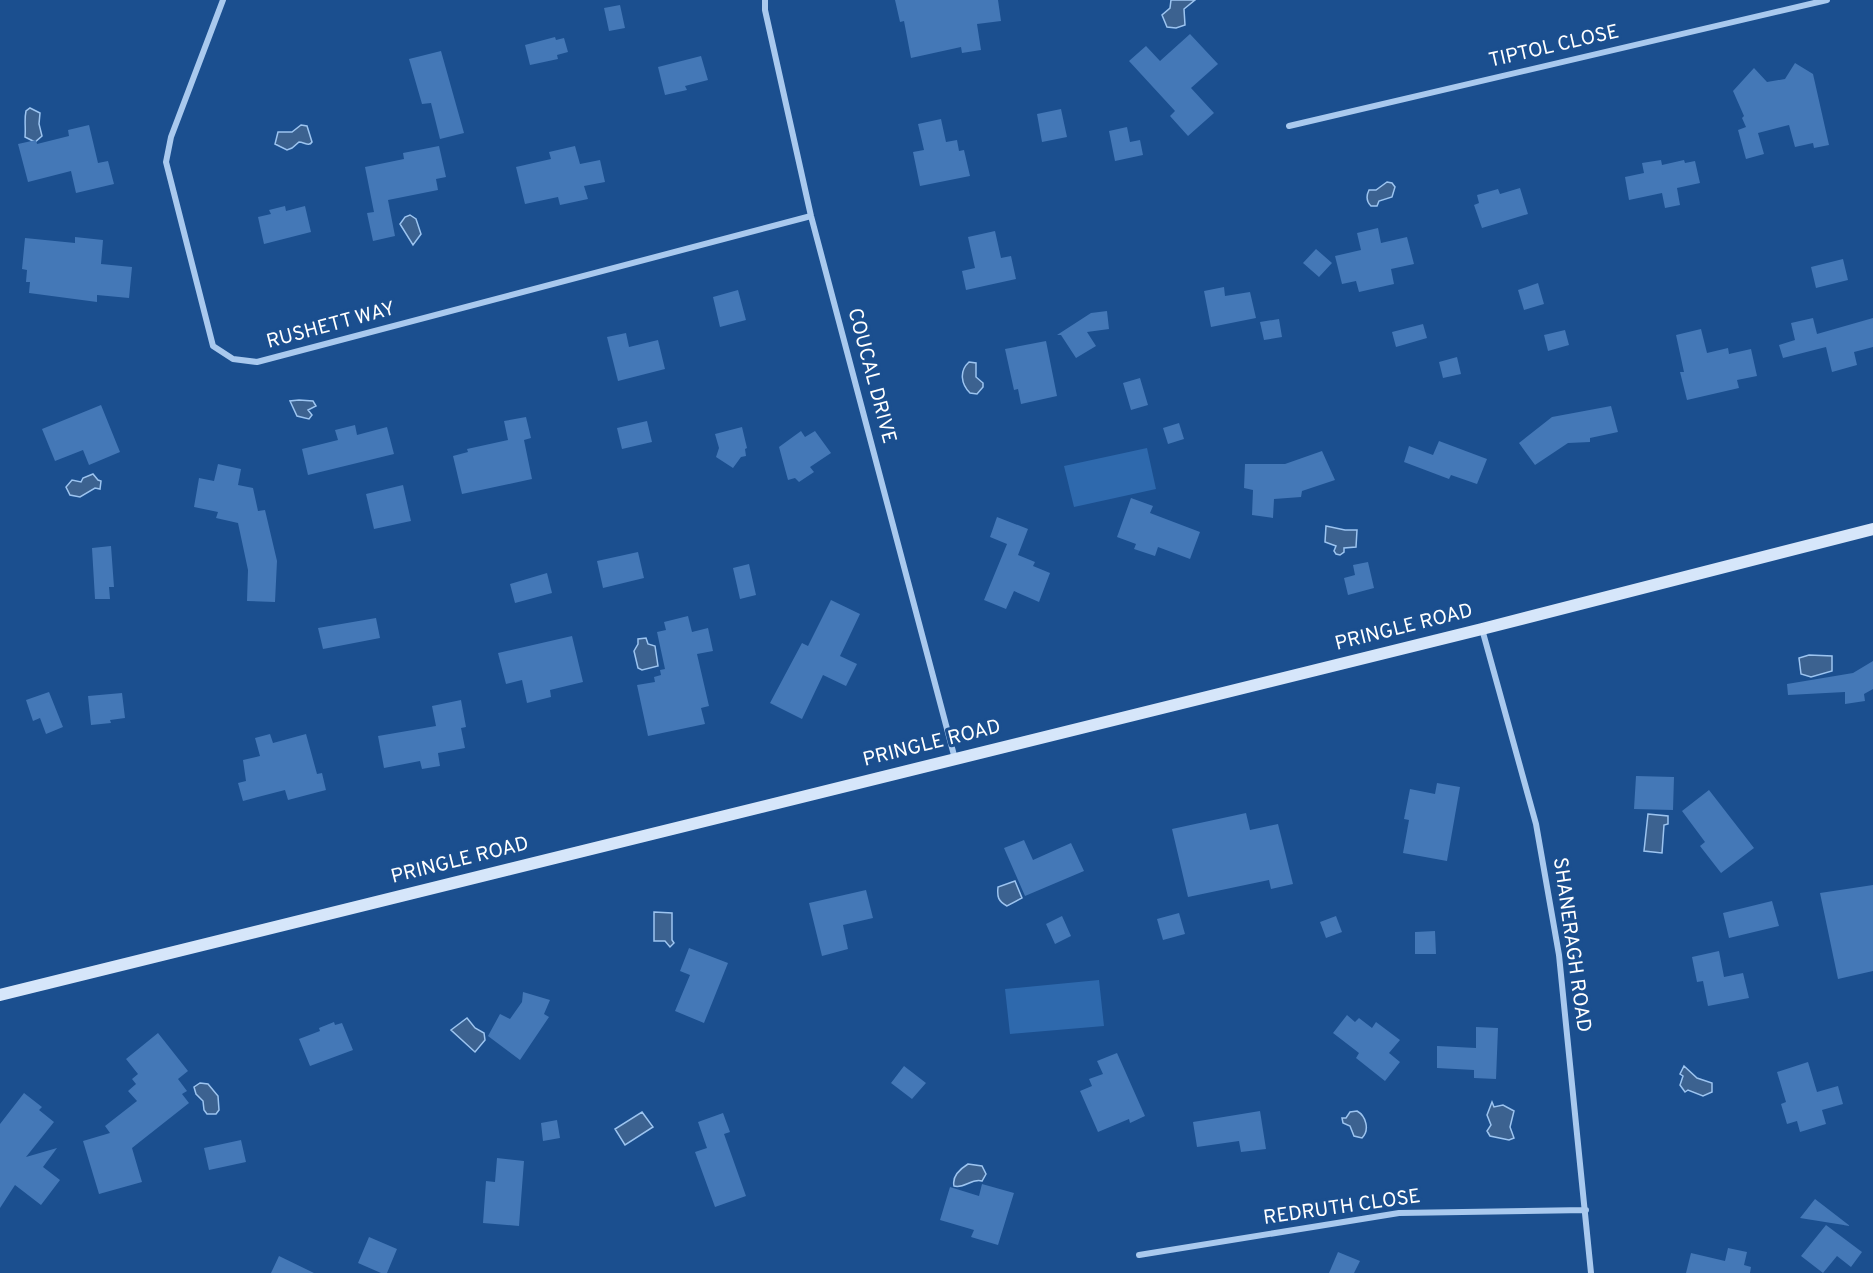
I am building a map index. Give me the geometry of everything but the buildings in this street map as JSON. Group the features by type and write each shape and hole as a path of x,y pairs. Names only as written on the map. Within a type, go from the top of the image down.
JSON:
{"street":[{"name":"RUSHETT WAY","path":"223,0 171,137 166,162 213,346 233,359 257,362 811,216"},
{"name":"COUCAL DRIVE","path":"765,0 765,10 811,216 955,759"},
{"name":"TIPTOL CLOSE","path":"1289,126 1827,0"},
{"name":"PRINGLE ROAD","path":"0,995 1482,629 1873,529"},
{"name":"SHANERAGH ROAD","path":"1482,629 1536,824 1559,955 1591,1273"},
{"name":"REDRUTH CLOSE","path":"1139,1255 1400,1213 1586,1210"}],"shaded area":[{"path":"1171,0 1195,0 1184,9 1185,25 1176,28 1167,27 1162,15 1170,8"},
{"path":"30,108 40,113 39,124 42,136 35,142 25,137 25,114"},
{"path":"301,125 307,126 311,143 299,142 287,150 275,144 278,132 292,132"},
{"path":"1387,182 1392,183 1395,187 1392,197 1379,201 1377,206 1371,206 1367,198 1369,190 1376,190"},
{"path":"410,215 416,219 421,234 413,245 400,224 405,217"},
{"path":"969,362 976,363 976,377 983,383 983,387 977,394 970,393 963,382 964,369"},
{"path":"290,401 313,401 316,406 308,410 312,415 309,419 297,416"},
{"path":"1147,448 1156,489 1074,507 1064,466"},
{"path":"93,474 101,481 100,489 95,488 80,497 70,495 66,487 72,480 81,482 83,478"},
{"path":"1326,526 1357,530 1356,547 1344,548 1344,552 1340,555 1336,554 1334,551 1336,546 1325,542"},
{"path":"646,638 648,644 655,646 658,666 642,670 638,668 634,651 638,639"},
{"path":"1809,655 1832,656 1832,671 1811,677 1801,674 1799,658"},
{"path":"1648,814 1668,816 1668,824 1664,825 1662,853 1644,851"},
{"path":"1015,881 1022,898 1007,906 999,898 998,887"},
{"path":"654,912 672,913 674,943 670,947 665,941 654,941"},
{"path":"1099,980 1104,1026 1010,1034 1005,989"},
{"path":"467,1018 475,1028 484,1033 485,1040 475,1052 451,1030"},
{"path":"1684,1066 1697,1078 1712,1083 1712,1092 1703,1096 1688,1090 1685,1092 1680,1085 1683,1076 1680,1074"},
{"path":"200,1083 208,1084 218,1096 219,1110 216,1114 207,1114 204,1110 203,1101 196,1094 194,1087"},
{"path":"1492,1102 1494,1107 1503,1105 1514,1111 1510,1127 1514,1138 1509,1140 1490,1136 1487,1131 1491,1125 1487,1115"},
{"path":"1357,1111 1366,1123 1366,1131 1362,1138 1354,1136 1350,1126 1343,1123 1342,1118 1346,1118 1350,1112"},
{"path":"642,1112 653,1127 625,1145 615,1129"},
{"path":"968,1164 982,1166 986,1174 982,1181 954,1186 957,1174"}]}
